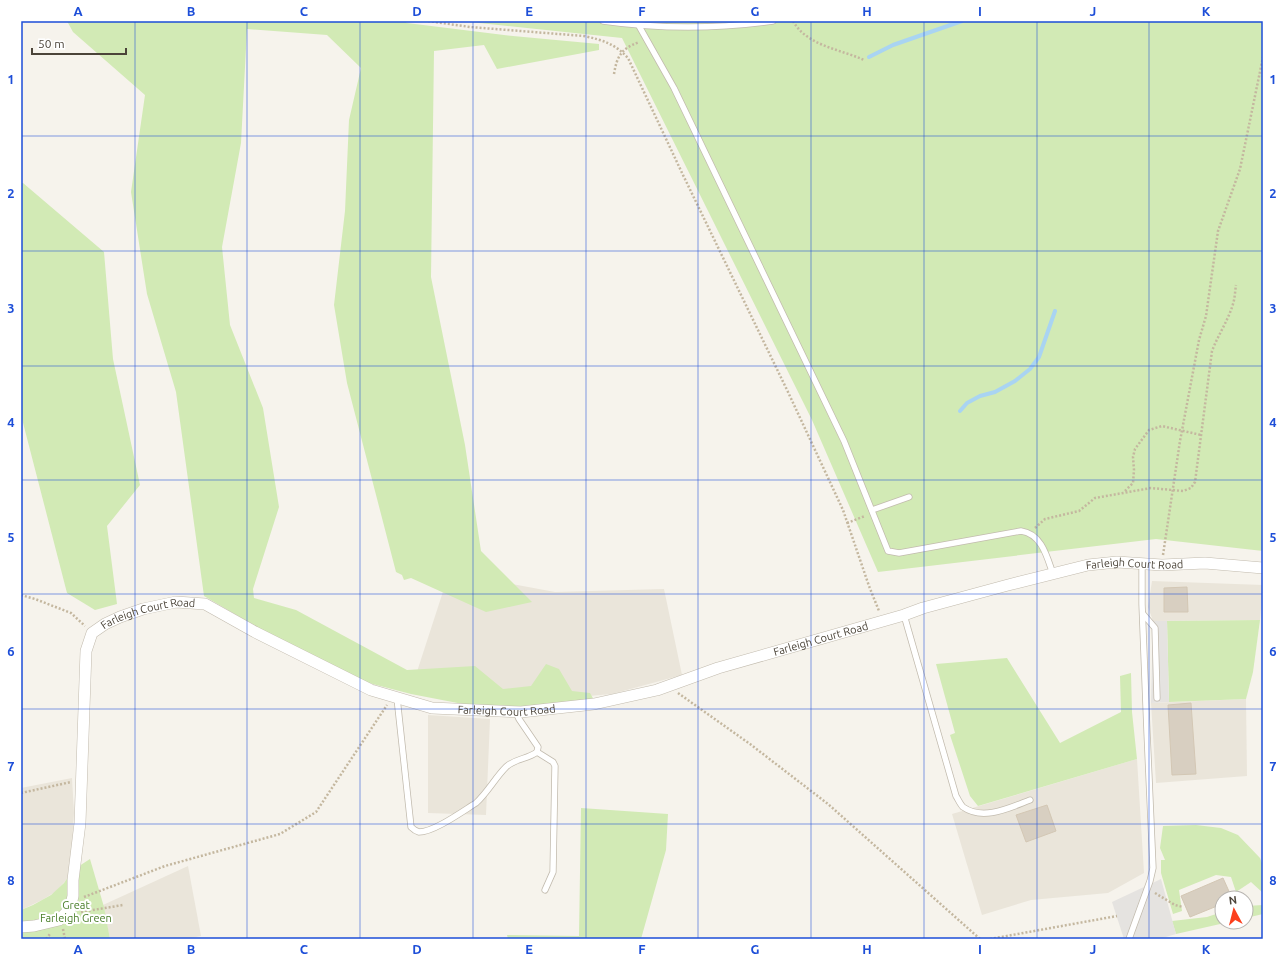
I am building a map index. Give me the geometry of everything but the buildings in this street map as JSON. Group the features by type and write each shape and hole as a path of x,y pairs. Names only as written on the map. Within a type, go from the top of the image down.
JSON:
{"street":[{"name":"Farleigh Court Road","path":"71,905 80,823 86,651 92,633 105,624 142,609 176,602 205,604 255,632 372,690 432,708 516,712 594,704 657,690 718,668 904,615 930,606 1088,565 1117,562 1162,565 1205,563 1263,568"},
{"path":"21,927 34,926 59,920 71,905"}],"lane":[{"path":"603,21 639,26 709,26 773,21"},
{"path":"639,26 674,88 841,434 888,551 899,553 1021,531 1030,532 1040,542 1053,574"},
{"path":"872,511 909,497"},
{"path":"1129,939 1147,891 1153,868 1142,614 1142,564"},
{"path":"1142,614 1155,628 1157,698"},
{"path":"904,615 956,796 962,806 979,814 1002,811 1030,800"},
{"path":"395,697 411,827 419,832 429,830 476,803 483,797 507,766 537,752"},
{"path":"516,712 538,747 537,752"},
{"path":"537,752 553,762 555,766 552,872 545,890"}],"path":[{"path":"428,21 470,27 584,36 601,39 622,52 628,58 844,510 847,523 869,586 883,621"},
{"path":"793,21 803,33 818,43 864,60"},
{"path":"614,74 618,56 628,47 647,39"},
{"path":"1162,565 1172,489 1199,340 1206,316 1218,231 1240,169 1263,57"},
{"path":"1030,532 1045,519 1079,511 1095,498 1151,488 1183,491 1191,488 1195,482 1212,351 1218,335 1227,321 1234,303 1236,285"},
{"path":"1124,492 1133,483 1133,458 1135,449 1149,430 1162,426 1201,435"},
{"path":"847,523 872,511"},
{"path":"21,595 35,598 71,613 92,633"},
{"path":"668,686 750,744 828,804 980,939"},
{"path":"123,905 76,913 71,905 165,866 280,834 316,812 395,697"},
{"path":"21,793 81,781"},
{"path":"1147,891 1157,893 1175,905 1183,907"},
{"path":"990,939 1117,916"}],"shaded area":[{"path":"451,567 502,582 555,592 664,589 682,675 612,694 577,697 412,687"},
{"path":"1152,581 1263,585 1260,620 1153,621 1148,607"},
{"path":"1153,621 1167,621 1169,702 1151,703"},
{"path":"1246,699 1247,776 1156,783 1151,703"},
{"path":"428,715 490,719 486,815 428,813"},
{"path":"1137,759 1144,873 1108,893 1031,900 982,915 952,814"},
{"path":"72,778 74,813 70,876 55,892 21,910 21,788"},
{"path":"188,866 201,936 186,939 110,939 103,905"},
{"path":"1161,879 1176,934 1159,939 1124,939 1112,902"}],"green space":[{"path":"67,21 404,21 407,23 513,36 599,44 599,50 497,69 484,45 434,51 431,277 465,445 481,551 532,602 486,612 411,578 404,580 402,575 396,572 347,383 334,305 345,211 349,120 361,68 327,35 247,29 241,143 222,247 230,325 263,408 279,507 253,589 254,598 296,610 407,670 475,666 503,689 531,686 546,664 559,669 572,691 590,693 594,700 526,707 468,705 411,694 365,682 255,626 204,596 176,392 147,294 131,192 145,95 73,32"},
{"path":"460,21 1263,21 1263,551 1156,539 878,572 812,420 622,38"},
{"path":"21,183 23,183 104,252 113,359 140,485 107,526 117,604 95,610 67,593 21,415"},
{"path":"1260,620 1253,672 1246,699 1169,702 1167,621"},
{"path":"1007,658 1060,743 1121,712 1120,676 1131,673 1132,712 1137,759 978,806 970,796 950,735 955,733 936,664"},
{"path":"581,808 668,814 666,850 641,939 508,939 507,935 579,936"},
{"path":"1196,825 1221,828 1238,835 1260,858 1263,866 1263,893 1251,882 1239,890 1235,890 1231,877 1216,875 1179,890 1182,911 1173,914 1161,873 1161,860 1165,860 1160,848 1163,826"},
{"name":"Great Farleigh Green","path":"90,859 104,907 110,939 21,939 21,910 51,895 64,883 73,870"},
{"path":"1263,905 1263,914 1254,916 1254,906"},
{"path":"1214,915 1214,925 1176,934 1172,921 1207,917"}],"waterway":[{"path":"869,57 893,45 962,21"},
{"path":"960,411 967,403 980,396 995,392 1015,381 1030,369 1039,357 1055,311"}]}
